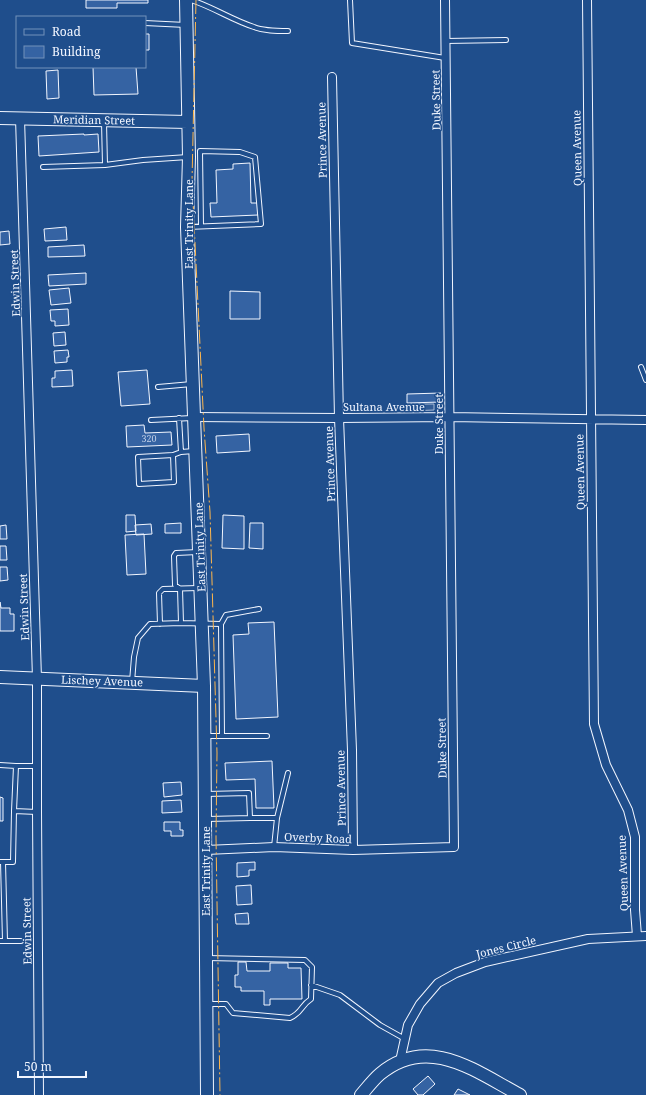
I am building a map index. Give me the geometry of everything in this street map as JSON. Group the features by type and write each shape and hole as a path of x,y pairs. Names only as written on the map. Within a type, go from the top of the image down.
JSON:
{"main road":[{"name":"East Trinity Lane","path":"186,0 189,157 187,227 203,623 206,819 207,1095"},
{"name":"Meridian Street","path":"0,118 188,122"},
{"name":"Lischey Avenue","path":"0,677 204,686"},
{"path":"362,1095 379,1074 400,1061 411,1058 434,1056 462,1063 520,1095"}],"street":[{"name":"Duke Street","path":"445,0 454,847"},
{"name":"Queen Avenue","path":"587,0 594,724 606,766 628,810 635,837 635,910 637,936"},
{"name":"Prince Avenue","path":"332,77 339,418 352,750 353,850"},
{"name":"Edwin Street","path":"20,118 37,679 39,1095"},
{"name":"Sultana Avenue","path":"195,417 450,417 646,420"},
{"name":"Overby Road","path":"206,850 274,847 353,850 454,847"},
{"name":"Jones Circle","path":"400,1061 408,1025 420,1004 438,983 456,973 485,962 588,939 646,936"}],"lane":[{"path":"191,0 254,27 288,32"},
{"path":"350,0 352,43 446,59"},
{"path":"146,23 186,25"},
{"path":"446,41 506,40"},
{"path":"104,120 105,165"},
{"path":"187,227 261,224 255,157 240,152 200,151 201,226"},
{"path":"43,167 105,165 143,160 189,157"},
{"path":"641,367 646,380"},
{"path":"158,387 193,384"},
{"path":"151,420 195,417"},
{"path":"179,418 181,452"},
{"path":"173,455 174,482 139,484 138,457 173,455 181,452 196,451"},
{"path":"181,623 180,589 175,585 174,556 176,553 200,552"},
{"path":"160,624 159,593 163,589 201,587"},
{"path":"222,736 221,624 226,615 259,609"},
{"path":"132,683 134,657 138,638 150,624 221,624"},
{"path":"205,736 267,736"},
{"path":"0,765 37,766"},
{"path":"16,766 14,862 2,862 2,941 20,941"},
{"path":"274,847 277,818 288,773"},
{"path":"205,794 249,793 250,818"},
{"path":"14,811 37,812"},
{"path":"206,819 277,818"},
{"path":"207,958 305,960 312,967 310,999 305,1003 299,1014 290,1018 233,1014 226,1004 207,1004"},
{"path":"311,985 340,995 380,1025 405,1039"}],"shaded area":[{"path":"411,404 434,404 434,410 410,411"}],"building":[{"path":"86,0 148,0 148,3 117,3 117,8 86,8"},
{"path":"146,34 149,34 149,50 146,50"},
{"path":"93,68 136,68 138,94 94,95"},
{"path":"58,70 59,98 47,99 46,71"},
{"path":"98,134 99,152 39,156 38,136"},
{"path":"250,163 251,203 258,203 258,215 211,217 210,203 217,203 216,170 233,169 233,164"},
{"path":"66,227 67,240 45,241 44,229"},
{"path":"9,231 10,244 0,245 0,232"},
{"path":"84,245 85,256 48,257 48,247"},
{"path":"86,273 86,284 49,286 48,275"},
{"path":"69,288 71,303 51,305 49,290"},
{"path":"230,291 260,292 260,319 230,319"},
{"path":"68,309 69,325 55,326 55,321 51,321 50,310"},
{"path":"65,332 66,345 54,346 53,333"},
{"path":"68,350 69,357 67,357 67,362 55,363 54,351"},
{"path":"72,370 73,386 52,387 52,378 55,378 55,371"},
{"path":"147,370 150,404 121,406 118,372"},
{"path":"441,393 441,402 407,403 407,394"},
{"path":"144,425 145,433 171,432 172,445 127,447 126,426"},
{"path":"249,434 250,451 217,453 216,436"},
{"path":"126,515 135,515 136,531 126,532"},
{"path":"223,515 244,516 244,549 222,548"},
{"path":"181,523 181,533 165,533 165,524"},
{"path":"250,523 263,523 263,549 249,548"},
{"path":"151,524 152,534 136,535 135,525"},
{"path":"6,525 7,539 0,539 0,526"},
{"path":"144,534 146,574 127,575 125,535"},
{"path":"0,546 6,546 7,560 0,560"},
{"path":"0,567 7,567 8,580 0,581"},
{"path":"0,602 1,608 10,608 10,614 14,614 14,631 0,631"},
{"path":"274,622 278,717 236,719 233,635 249,634 248,623"},
{"path":"272,761 274,808 256,808 255,779 226,780 225,763"},
{"path":"181,782 182,795 164,797 163,783"},
{"path":"0,797 3,798 3,821 0,821"},
{"path":"181,800 182,812 162,813 162,801"},
{"path":"164,822 180,822 180,830 183,830 183,836 171,836 171,831 164,831"},
{"path":"255,862 255,870 249,870 249,876 237,877 237,863"},
{"path":"251,885 252,904 237,905 236,886"},
{"path":"248,913 249,924 236,924 235,914"},
{"path":"238,962 246,962 247,971 270,971 270,963 288,963 288,968 301,968 302,999 270,999 270,1005 264,1005 264,991 241,991 241,987 235,987 235,975 238,975"},
{"path":"428,1076 435,1084 423,1095 418,1095 413,1089"},
{"path":"458,1089 470,1095 454,1095"}],"power":[{"path":"196,0 192,181 204,428 210,512 217,753 216,837 220,1095"}]}
